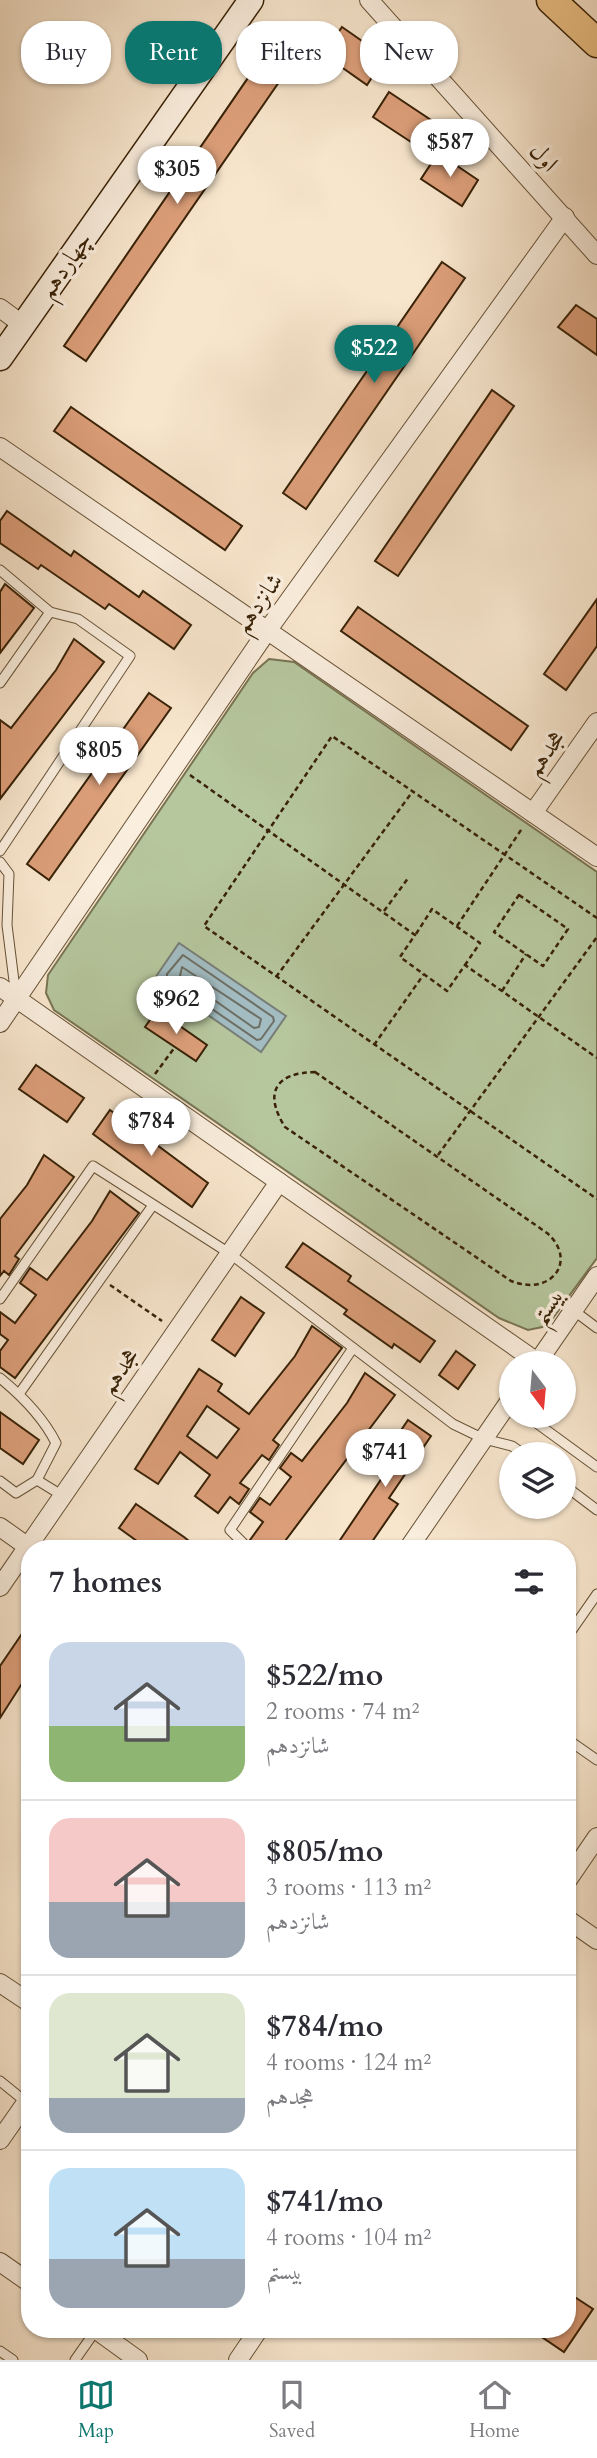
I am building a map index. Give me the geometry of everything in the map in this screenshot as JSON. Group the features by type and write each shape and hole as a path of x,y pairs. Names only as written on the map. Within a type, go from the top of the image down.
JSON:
{"main road":[{"name":"چهاردهم","path":"0,358 251,0"},
{"path":"551,0 597,43"}],"street":[{"name":"اول","path":"369,0 597,255"},
{"name":"شانزدهم","path":"0,1023 267,631 565,217"},
{"path":"0,309 23,325"},
{"path":"0,447 597,857"},
{"name":"هجدهم","path":"533,813 597,722"},
{"path":"0,987 520,1351"},
{"name":"هجدهم","path":"35,1540 62,1496 279,1182"},
{"name":"بیستم","path":"545,1351 597,1276"},
{"path":"414,1540 499,1418"},
{"path":"0,1527 21,1542"},
{"name":"هجدهم","path":"0,1587 21,1560"},
{"path":"576,1868 597,1838"},
{"path":"576,1925 597,1940"},
{"path":"0,1983 21,1997"},
{"path":"0,2140 21,2109"},
{"path":"0,2262 21,2277"},
{"path":"106,2338 138,2360"},
{"path":"238,2360 253,2338"}],"lane":[{"path":"0,570 50,612 78,619 130,656 0,851"},
{"path":"0,683 50,612"},
{"path":"0,862 9,874 7,925 16,999"},
{"path":"0,1299 93,1166 229,1253 453,1424 484,1439 499,1443"},
{"path":"19,1394 153,1205"},
{"path":"573,1310 597,1328"},
{"path":"240,1540 230,1530 353,1348"},
{"path":"0,1378 19,1394 48,1428 56,1443 37,1480 16,1493 0,1481"},
{"path":"543,1428 597,1467"},
{"path":"37,1480 62,1496"},
{"path":"576,1494 597,1510"},
{"path":"576,1624 597,1594"},
{"path":"576,1745 597,1760"},
{"path":"0,2081 21,2094"},
{"path":"75,2360 90,2338"},
{"path":"0,2351 13,2360"}],"path":[{"path":"597,918 332,736 204,926 597,1199"},
{"path":"176,765 415,935"},
{"path":"276,977 412,791"},
{"path":"457,926 533,813"},
{"path":"383,912 409,877"},
{"path":"519,895 568,929 543,965 526,954 494,932 519,895"},
{"path":"432,909 457,926 480,943 447,991 400,957 432,909"},
{"path":"438,1155 597,937"},
{"path":"502,991 526,954"},
{"path":"465,965 597,1058"},
{"path":"374,1045 424,974"},
{"path":"145,1088 175,1047"},
{"path":"316,1072 438,1155 558,1242 561,1255 557,1272 545,1285 528,1288 511,1282 285,1127 274,1111 272,1098 277,1087 293,1073 316,1072"},
{"path":"100,1279 176,1331"}],"green space":[{"path":"269,659 294,662 597,872 597,1258 547,1326 528,1330 499,1318 54,1010 46,993 48,975 253,673"}],"water":[{"path":"179,943 286,1016 261,1052 155,978"}],"building":[{"path":"346,30 360,40 360,80 346,70"},
{"path":"244,84 278,84 86,361 64,346"},
{"path":"389,92 431,120 414,144 373,117"},
{"path":"438,153 478,180 462,206 421,179"},
{"path":"442,262 465,278 306,509 283,493"},
{"path":"576,305 597,319 597,355 558,327"},
{"path":"492,390 514,406 398,576 375,561"},
{"path":"71,407 242,526 225,550 54,431"},
{"path":"7,511 71,556 74,551 139,597 143,591 191,625 174,649 109,604 105,609 41,565 38,569 0,543 0,521"},
{"path":"5,584 34,608 0,653 0,592"},
{"path":"597,599 597,646 566,690 544,674"},
{"path":"358,607 528,726 511,750 341,631"},
{"path":"74,639 104,662 0,799 0,720 11,728 56,670"},
{"path":"149,693 171,708 49,880 27,864"},
{"path":"157,1010 207,1045 196,1061 145,1027"},
{"path":"36,1065 84,1098 67,1122 19,1089"},
{"path":"110,1110 208,1183 192,1207 93,1134"},
{"path":"44,1155 74,1177 15,1256 19,1259 9,1275 4,1271 0,1276 0,1219 27,1185"},
{"path":"110,1191 139,1213 15,1378 0,1367 0,1351 8,1340 0,1334 0,1312 15,1323 36,1295 20,1283 30,1268 47,1280 92,1221"},
{"path":"303,1243 351,1276 348,1281 435,1341 420,1362 394,1344 392,1348 344,1314 347,1310 286,1267"},
{"path":"241,1297 264,1313 235,1356 212,1340"},
{"path":"312,1326 342,1348 273,1440 279,1445 269,1460 262,1455 240,1483 249,1489 239,1504 230,1497 218,1513 195,1496 210,1475 180,1452 158,1484 135,1469 199,1369 222,1384 218,1391 249,1414 295,1356","holes":["207,1406 239,1429 217,1458 187,1436"]},
{"path":"456,1351 475,1365 458,1389 439,1375"},
{"path":"365,1373 395,1395 286,1540 250,1540 263,1522 250,1512 260,1498 270,1505 291,1477 280,1468 291,1453 302,1461 347,1403"},
{"path":"0,1412 39,1440 23,1464 0,1448"},
{"path":"408,1420 431,1436 389,1498 398,1504 373,1540 340,1540 388,1469 379,1463"},
{"path":"136,1504 188,1540 136,1540 119,1528"},
{"path":"21,1635 21,1685 0,1718 0,1666"},
{"path":"576,2298 593,2309 576,2334"},
{"path":"543,2338 573,2338 564,2352"}]}
